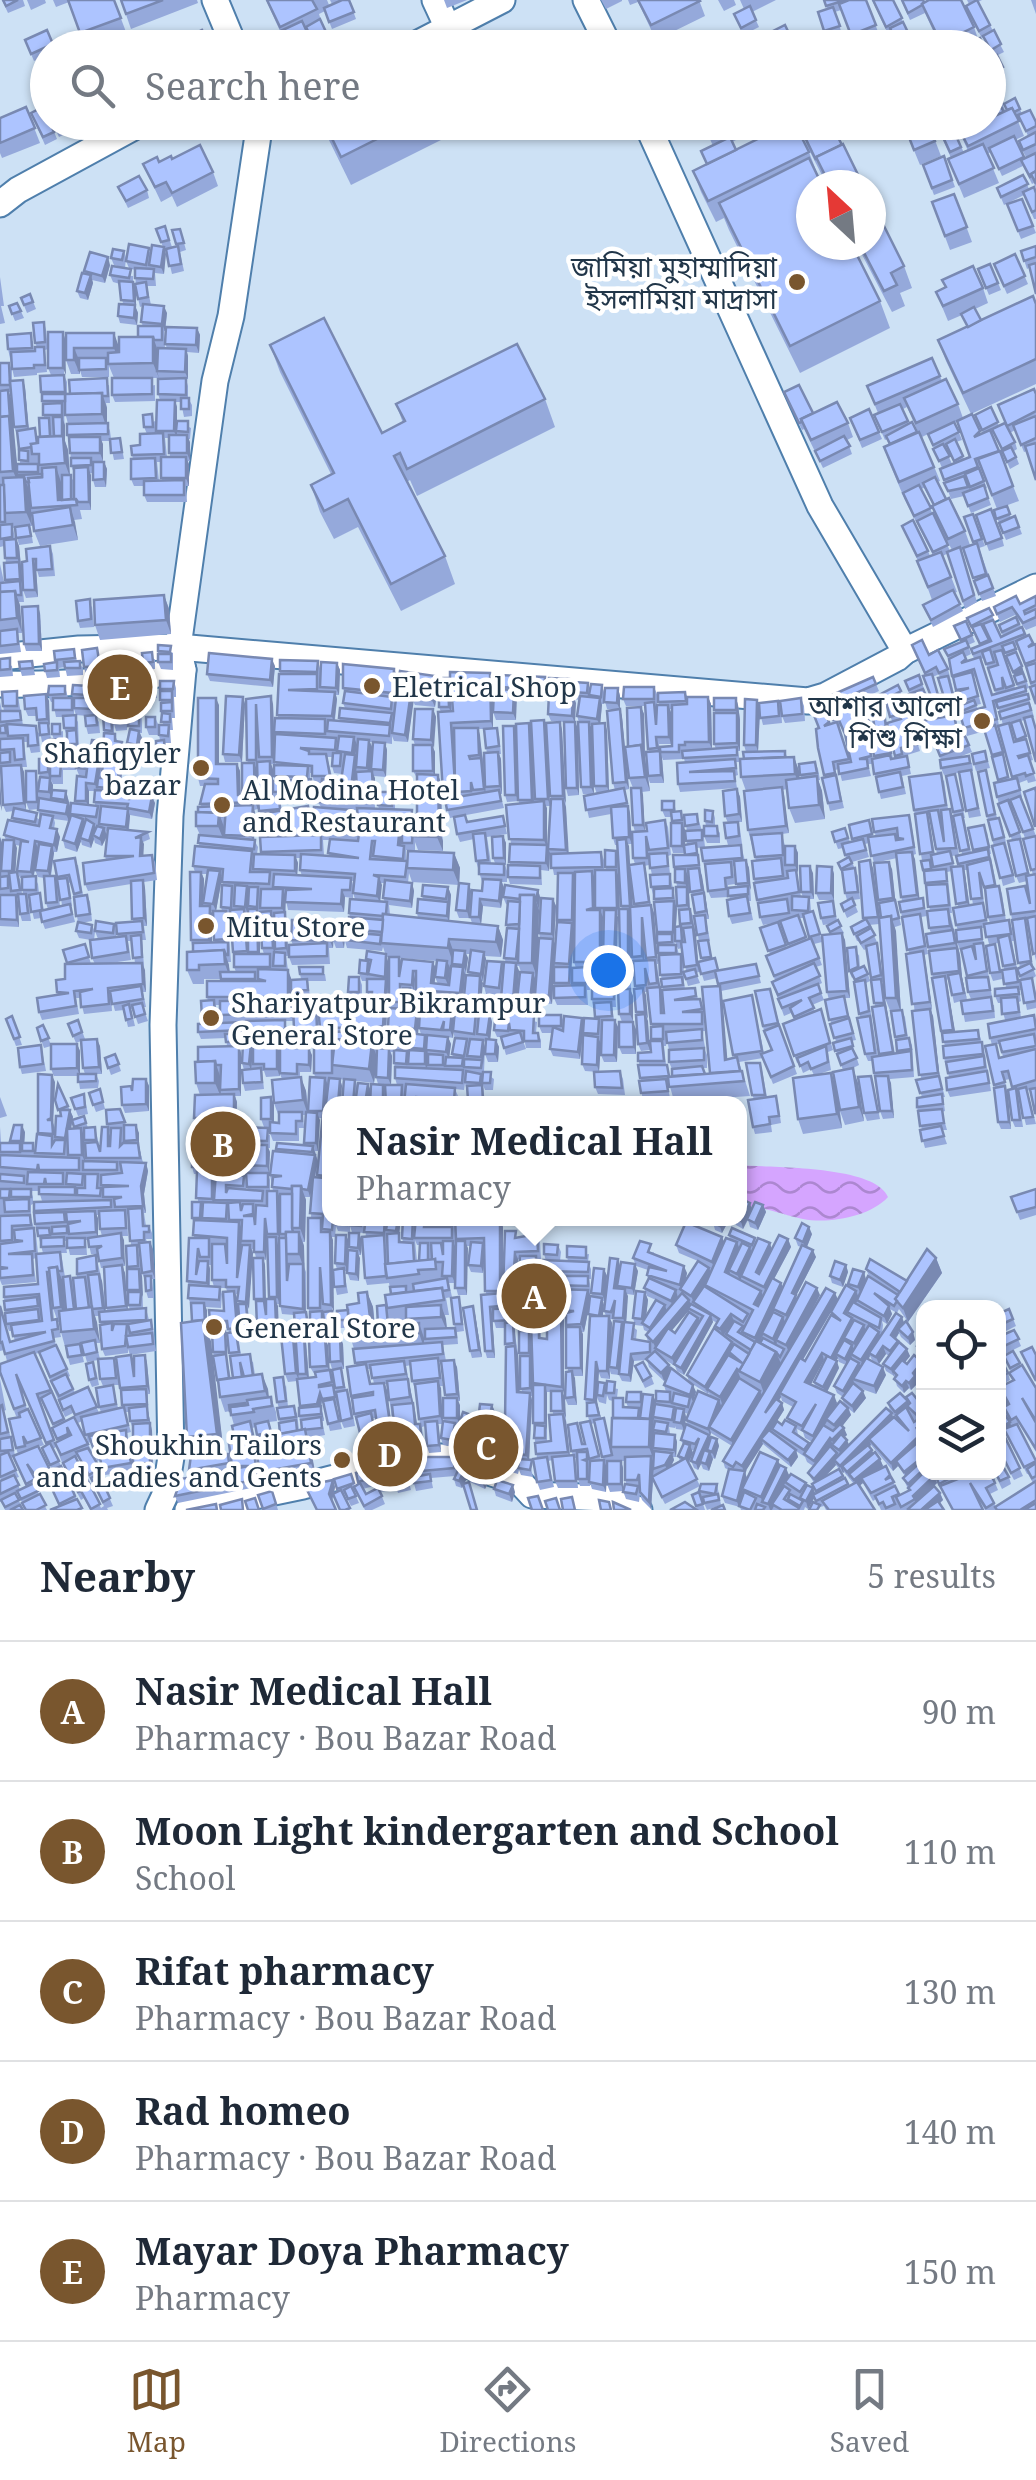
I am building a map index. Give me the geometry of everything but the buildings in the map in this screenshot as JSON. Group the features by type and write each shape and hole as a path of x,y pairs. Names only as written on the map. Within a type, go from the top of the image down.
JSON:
{"street":[{"path":"215,0 228,30"},
{"path":"435,0 448,28"},
{"path":"444,30 502,0"},
{"path":"586,0 601,30"},
{"path":"0,204 18,190 110,140"},
{"path":"158,1510 165,1496 171,1458 163,1025 170,816 181,659 215,381 234,297 257,140"},
{"path":"654,140 820,506 905,651"},
{"path":"0,657 78,649 798,701 825,696 905,651 1036,587"},
{"path":"0,684 37,686 124,680 181,659"},
{"path":"188,1510 393,1463 442,1457 520,1482 532,1495 608,1498 639,1510"}],"water":[{"path":"747,1165 844,1174 864,1179 888,1197 860,1214 824,1220 747,1207"}],"place":[{"name":"জামিয়া মুহাম্মাদিয়া ইসলামিয়া মাদ্রাসা","path":"797,282"},
{"name":"Eletrical Shop","path":"372,686"},
{"name":"Mayar Doya Pharmacy","path":"120,687"},
{"name":"আশার আলো শিশু শিক্ষা","path":"982,721"},
{"name":"Shafiqyler bazar","path":"201,768"},
{"name":"Al Modina Hotel and Restaurant","path":"222,805"},
{"name":"Mitu Store","path":"206,926"},
{"name":"Shariyatpur Bikrampur General Store","path":"211,1018"},
{"name":"Moon Light kindergarten and School","path":"223,1144"},
{"name":"Nasir Medical Hall","path":"534,1296"},
{"name":"General Store","path":"214,1327"},
{"name":"Rifat pharmacy","path":"486,1447"},
{"name":"Rad homeo","path":"390,1454"},
{"name":"Shoukhin Tailors and Ladies and Gents","path":"342,1460"}]}
